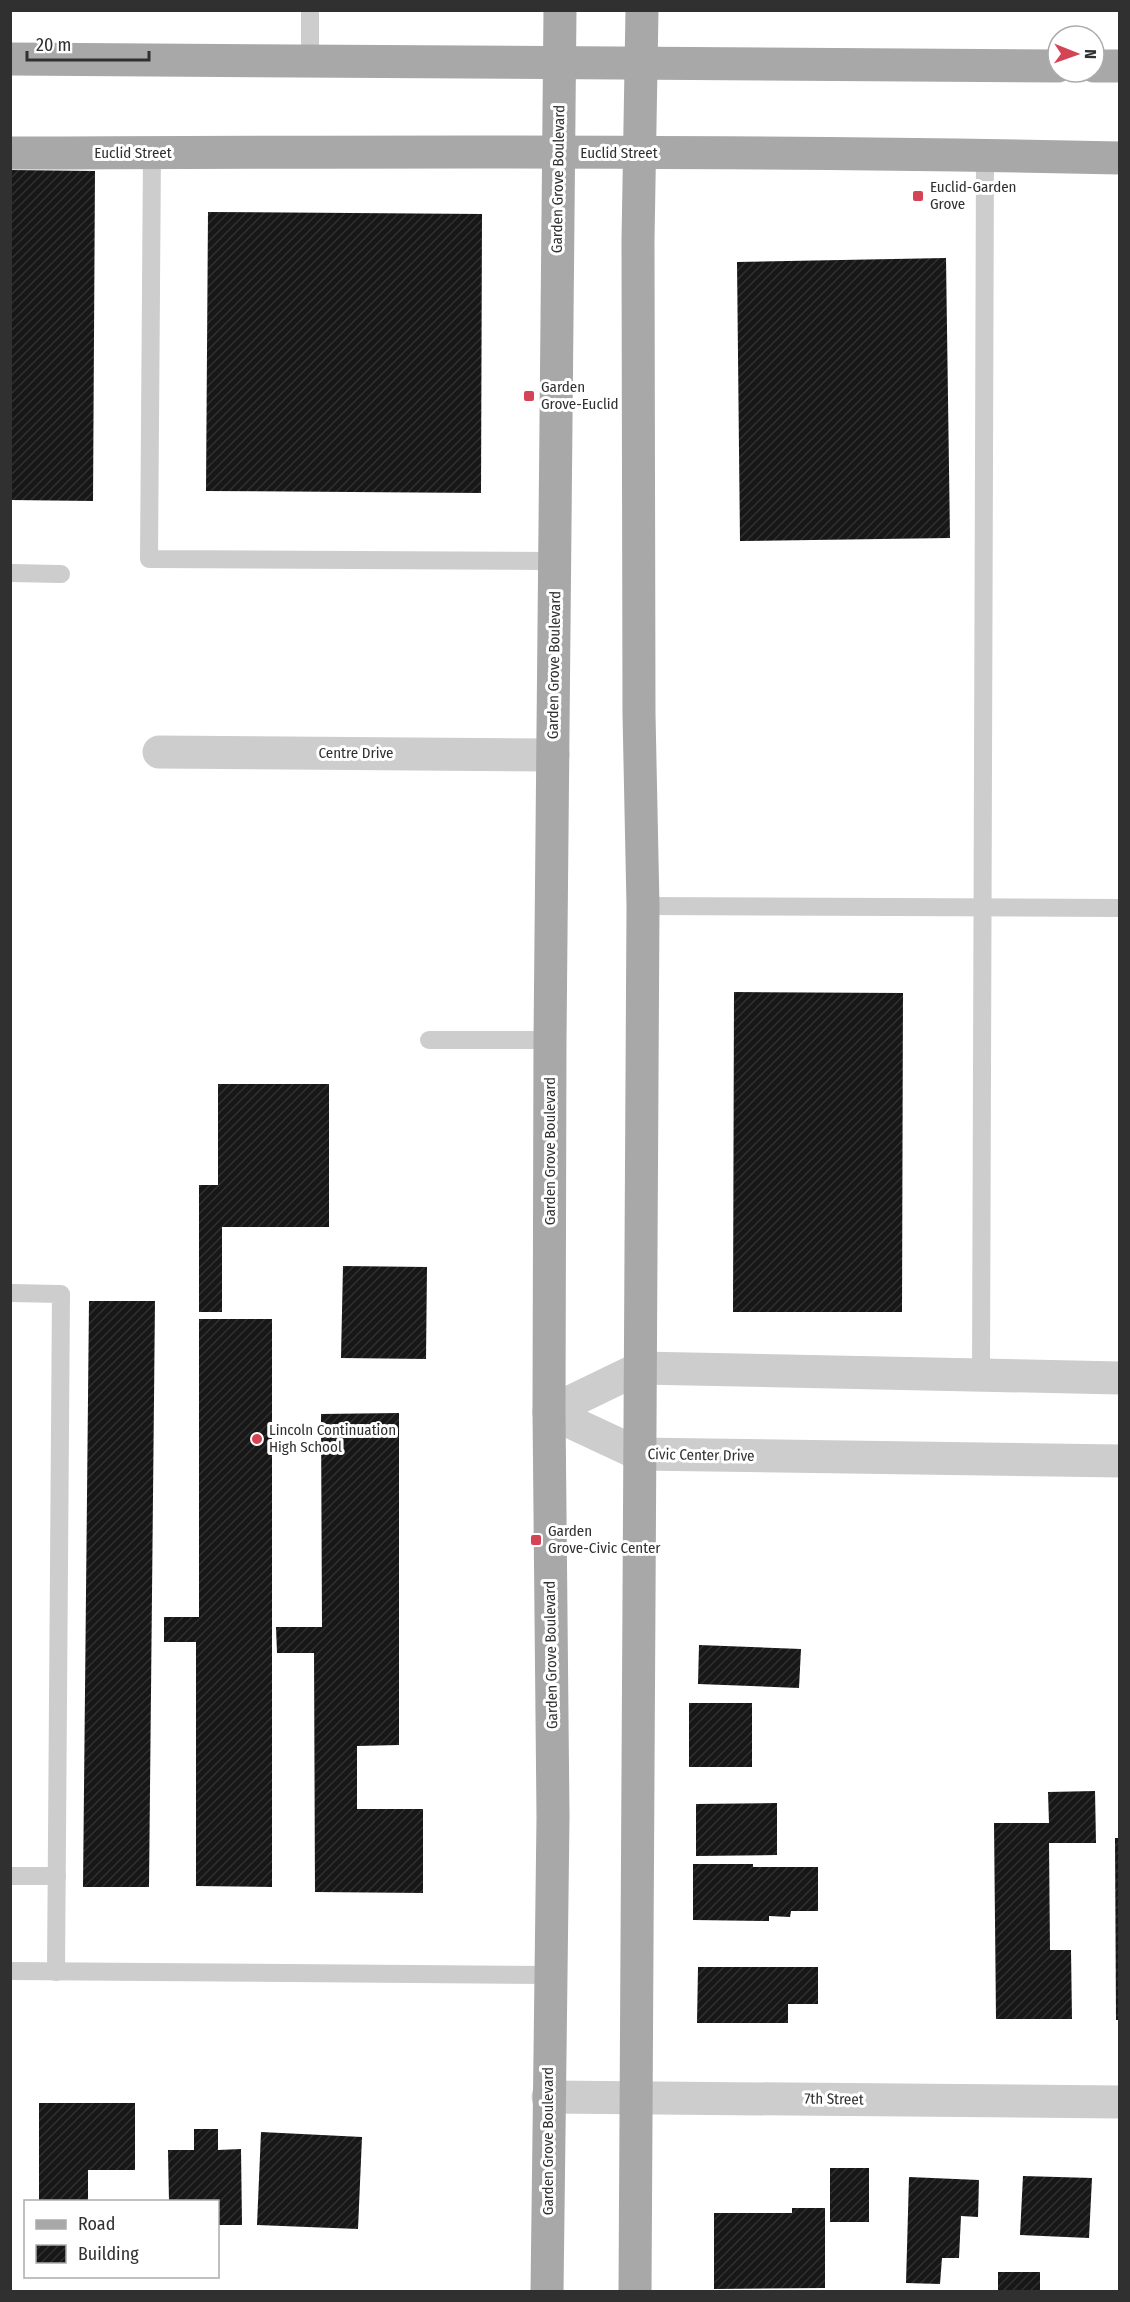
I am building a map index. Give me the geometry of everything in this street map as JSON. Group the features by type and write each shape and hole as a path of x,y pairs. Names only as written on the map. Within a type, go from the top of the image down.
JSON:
{"main road":[{"name":"Garden Grove Boulevard","path":"547,2292 553,1817 549,1412 550,1040 560,10"},
{"path":"635,2292 643,906 639,714 639,153 642,10"},
{"path":"10,59 1046,66"},
{"name":"Euclid Street","path":"10,153 639,153 1119,158"}],"street":[{"name":"Centre Drive","path":"159,752 553,755"},
{"path":"549,1412 640,1368 1119,1378"},
{"name":"Civic Center Drive","path":"549,1412 639,1454 1119,1461"},
{"name":"7th Street","path":"548,2097 1119,2102"}],"lane":[{"path":"310,10 310,62"},
{"path":"153,153 149,559 555,561"},
{"path":"981,1376 985,155"},
{"path":"10,573 61,574"},
{"path":"643,906 1119,908"},
{"path":"429,1040 550,1040"},
{"path":"10,1293 61,1294 56,1972"},
{"path":"10,1876 57,1876"},
{"path":"10,1971 550,1975"}],"building":[{"path":"10,170 95,171 93,501 10,500"},
{"path":"208,212 482,214 481,493 206,491"},
{"path":"946,258 950,538 740,541 737,262"},
{"path":"734,992 903,993 902,1312 733,1312"},
{"path":"218,1084 329,1084 329,1227 222,1227 222,1312 199,1312 199,1185 218,1185"},
{"path":"343,1266 427,1267 426,1359 341,1358"},
{"path":"89,1301 155,1301 149,1887 83,1887"},
{"path":"199,1319 272,1319 272,1887 196,1886 196,1642 164,1642 164,1617 199,1617"},
{"path":"399,1413 399,1745 357,1746 357,1809 423,1809 423,1893 315,1892 314,1653 277,1653 276,1627 322,1627 321,1414"},
{"path":"699,1645 801,1649 799,1688 698,1684"},
{"path":"689,1703 752,1703 752,1767 689,1767"},
{"path":"1095,1791 1096,1843 1049,1843 1050,1950 1071,1950 1072,2019 996,2019 994,1823 1049,1823 1048,1792"},
{"path":"777,1803 777,1855 696,1856 696,1804"},
{"path":"1115,1838 1120,1838 1120,2020 1116,2020"},
{"path":"693,1864 818,1867 818,1911 791,1911 790,1917 769,1916 769,1921 693,1920"},
{"path":"698,1967 818,1967 818,2004 788,2004 788,2023 697,2023"},
{"path":"39,2103 135,2103 135,2170 88,2170 88,2200 39,2200"},
{"path":"194,2129 218,2129 218,2150 241,2149 242,2225 219,2225 219,2200 169,2200 168,2150 194,2150"},
{"path":"261,2132 362,2137 358,2229 257,2225"},
{"path":"830,2168 869,2168 869,2222 830,2222"},
{"path":"1023,2176 1092,2178 1089,2238 1020,2235"},
{"path":"909,2177 979,2180 978,2217 961,2216 959,2258 942,2258 940,2284 906,2283"},
{"path":"792,2208 825,2208 825,2288 714,2289 714,2213 792,2213"},
{"path":"998,2272 1040,2272 1040,2292 998,2292"}],"place":[{"name":"Euclid-Garden Grove","path":"918,196"},
{"name":"Garden Grove-Euclid","path":"529,396"},
{"name":"Lincoln Continuation High School","path":"257,1439"},
{"name":"Garden Grove-Civic Center","path":"536,1540"}]}
